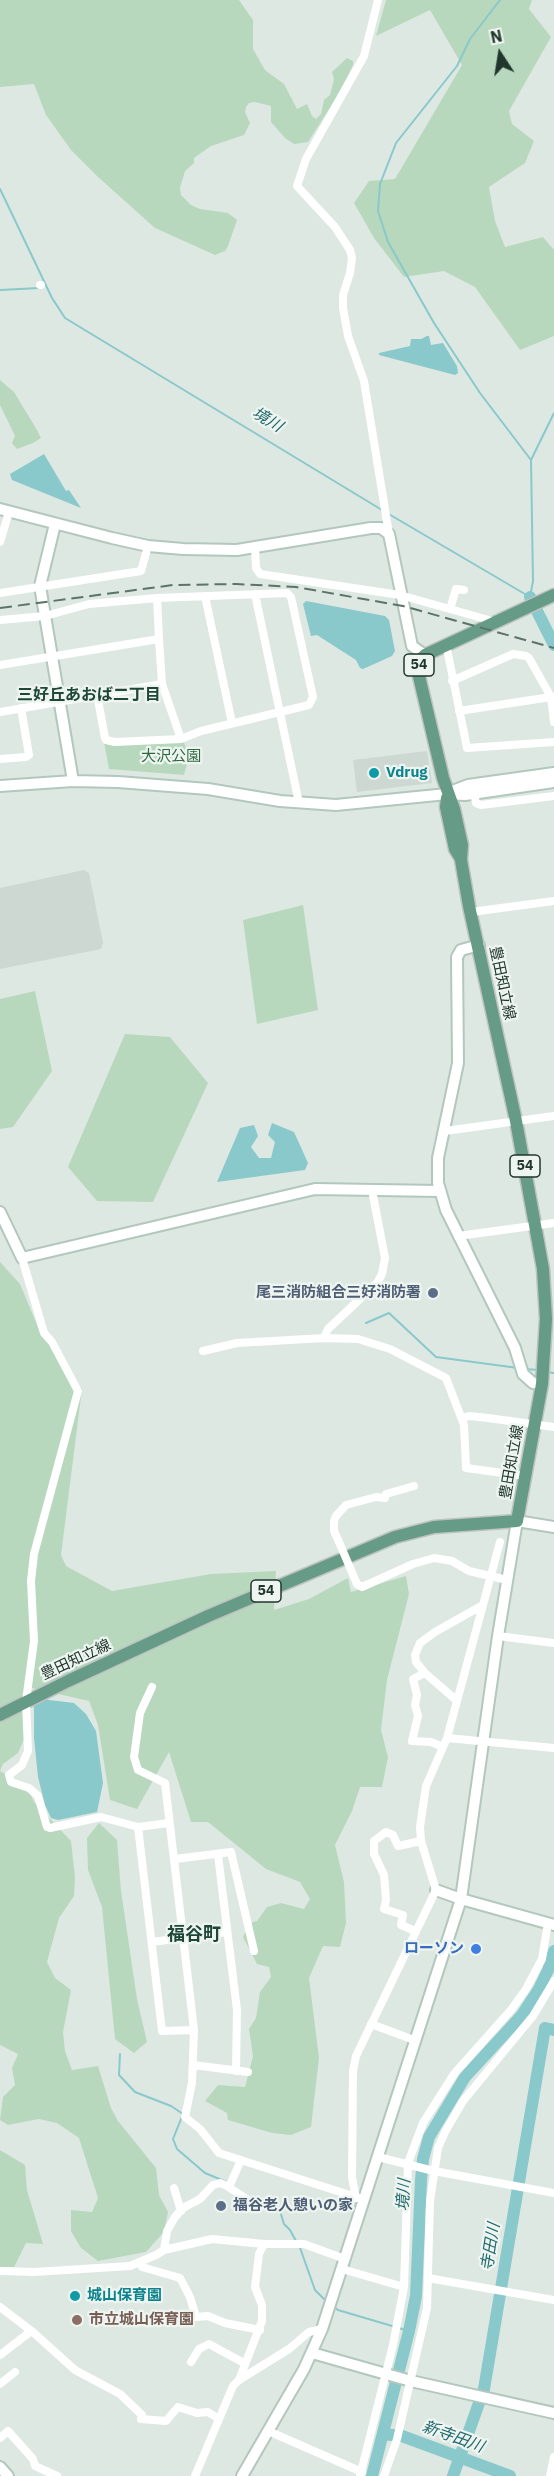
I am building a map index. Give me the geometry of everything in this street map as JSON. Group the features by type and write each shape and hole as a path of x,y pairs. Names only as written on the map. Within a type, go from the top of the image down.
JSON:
{"main road":[{"name":"54","path":"425,655 551,597"},
{"name":"豊田知立線","path":"0,1715 208,1616 395,1537 434,1527 517,1521 542,1384 546,1319 543,1269 516,1121 461,860 455,849 447,814 447,794 418,672 421,659 425,655"}],"street":[{"path":"378,0 364,56 306,159 297,186 335,227 350,250 352,258 350,273 343,295 348,336 364,381 400,595 412,646 425,655"},
{"path":"0,538 4,510 148,546 227,550 255,548 371,528 381,528 389,534"},
{"path":"55,524 40,586 73,781"},
{"path":"0,593 141,571 148,546"},
{"path":"255,548 256,568 260,574 400,595 495,622"},
{"path":"450,609 456,589 464,590"},
{"path":"0,620 45,616 89,604 157,598 287,593 291,597 313,697 309,705 201,730 181,739 106,740 97,694"},
{"path":"255,594 299,803"},
{"path":"205,596 232,723"},
{"path":"157,598 162,684 181,739"},
{"path":"0,665 159,639"},
{"path":"446,644 468,749 554,742"},
{"path":"452,681 518,653 529,658 550,698 554,722"},
{"path":"0,712 162,684"},
{"path":"459,711 550,698"},
{"path":"0,759 29,755 21,708"},
{"path":"447,794 468,785 554,773"},
{"path":"0,786 73,781 208,789 299,803 336,805 447,794 465,795 554,782"},
{"path":"474,793 476,803 481,806 554,796"},
{"path":"471,912 554,901"},
{"path":"479,945 461,950 457,957 458,1063 438,1168 439,1191 458,1236 515,1348 525,1378 533,1383 542,1384"},
{"path":"445,1131 554,1116"},
{"path":"22,1258 305,1191 325,1189 439,1191"},
{"path":"324,1338 327,1329 377,1283 382,1274 385,1258 372,1190"},
{"path":"0,1212 22,1258 44,1333 52,1342 78,1391 31,1570 34,1641 26,1701 28,1751 22,1765 9,1775 13,1784 29,1788 38,1796 47,1827 101,1817 138,1827 169,1823"},
{"path":"458,1236 554,1223"},
{"path":"203,1351 237,1343 324,1338 366,1341 390,1349 443,1375 451,1390 458,1414 462,1418 466,1443 466,1468 525,1476"},
{"path":"462,1418 469,1416 554,1427"},
{"path":"414,1486 386,1494 386,1498 376,1497 346,1505 336,1516 334,1531 357,1584 362,1587 412,1564 434,1558 452,1561 469,1571 507,1580"},
{"path":"242,2476 312,2353 322,2329 343,2264 360,2198 378,2157 461,1899 498,1636 517,1521 554,1527"},
{"path":"360,2198 352,2177 353,2072 356,2056 436,1890 421,1841 420,1827 426,1786 447,1738 500,1542"},
{"path":"456,1700 425,1673 416,1662 415,1655 420,1643 459,1617 483,1605"},
{"path":"498,1636 554,1643"},
{"path":"425,1673 412,1679 417,1695 415,1705 418,1716 412,1741 431,1742 443,1747"},
{"path":"152,1687 140,1713 135,1766 138,1770 165,1783 194,2030 192,2083 186,2117 200,2129 219,2153 360,2198"},
{"path":"447,1738 554,1748"},
{"path":"138,1827 162,2031 194,2030"},
{"path":"415,1931 400,1925 403,1915 384,1909 386,1900 384,1875 374,1854 374,1841 386,1832 393,1835 398,1845 421,1841"},
{"path":"175,1859 231,1852 254,1952"},
{"path":"218,1855 237,2010 236,2071"},
{"path":"268,2431 361,2474 387,2374 404,2287 408,2163 423,2123 454,2074 511,2010 526,1989 542,1959 550,1924 436,1890"},
{"path":"152,1942 227,1932"},
{"path":"384,2476 398,2435 427,2307 430,2201 441,2140 463,2101 533,2016 554,1981"},
{"path":"371,2024 414,2040"},
{"path":"193,2065 248,2072"},
{"path":"378,2157 434,2171 554,2193"},
{"path":"229,2187 241,2160"},
{"path":"164,2250 170,2224 181,2211 200,2199 213,2185 220,2183 247,2199"},
{"path":"174,2188 181,2211"},
{"path":"0,2271 34,2272 130,2265 164,2250 212,2239 264,2244 304,2244 343,2264 404,2287"},
{"path":"239,2380 244,2362 260,2330 262,2305 255,2287 259,2254 264,2244"},
{"path":"139,2262 142,2267 180,2278 190,2297 196,2317 208,2316 225,2323 260,2330"},
{"path":"428,2278 554,2300"},
{"path":"0,2307 34,2333 75,2370 120,2394 138,2410 142,2415 141,2419 166,2421 178,2407 197,2413 208,2412 219,2419"},
{"path":"195,2476 233,2386 292,2347 309,2332 322,2329"},
{"path":"0,2355 30,2332"},
{"path":"191,2362 199,2349 209,2344 244,2362"},
{"path":"292,2347 410,2380 554,2413"},
{"path":"0,2384 15,2372"},
{"path":"0,2439 8,2431 33,2459 35,2466 57,2476"},
{"path":"550,2476 554,2457"},
{"path":"0,2467 8,2476"}],"shaded area":[{"path":"427,751 432,783 357,792 353,760"},
{"path":"84,870 89,873 103,943 101,949 0,969 0,888"}],"green space":[{"path":"0,0 239,0 253,20 253,49 265,70 284,84 297,109 307,104 312,116 316,119 321,114 324,100 330,95 334,79 332,72 347,58 353,61 353,65 338,95 308,142 294,144 285,138 271,122 271,106 255,102 249,103 246,107 245,112 250,123 244,135 211,146 194,158 194,163 185,171 180,188 181,195 191,205 200,209 228,213 237,220 225,251 215,255 155,228 98,177 71,150 46,115 34,84 0,87"},
{"path":"386,0 532,0 529,9 551,37 509,111 512,124 534,141 525,163 489,187 495,221 505,247 543,237 554,250 554,336 520,350 475,287 444,271 404,277 374,238 354,203 369,181 395,179 462,65 430,10 376,36"},
{"path":"0,380 14,392 37,430 41,438 33,443 17,449 12,443 15,436 0,405"},
{"name":"大沢公園","path":"182,738 189,755 184,775 109,769 104,742"},
{"path":"303,905 318,1010 257,1024 243,920"},
{"path":"35,991 52,1071 13,1127 0,1129 0,999"},
{"path":"125,1034 170,1037 208,1083 153,1202 97,1201 68,1167"},
{"path":"0,1262 20,1284 40,1332 82,1389 61,1555 66,1566 112,1591 211,1574 276,1571 274,1610 309,1599 348,1578 351,1592 406,1576 409,1594 387,1680 381,1730 388,1757 382,1787 360,1787 352,1811 335,1845 344,1882 346,1923 340,1947 323,1946 309,1978 319,2058 311,2127 291,2135 272,2133 228,2120 227,2113 205,2101 218,2085 245,2087 253,2056 249,2029 256,2018 260,1992 271,1977 269,1967 257,1964 243,1937 250,1923 257,1921 267,1907 281,1903 304,1909 310,1899 300,1882 266,1869 208,1822 191,1822 169,1752 137,1809 110,1800 98,1725 89,1701 32,1688 22,1694 25,1737 18,1753 3,1764 0,1771"},
{"path":"0,1771 27,1787 34,1802 71,1841 75,1877 74,1896 59,1918 47,1962 55,1978 71,1990 63,2032 65,2051 72,2070 98,2066 111,2108 118,2121 156,2168 159,2195 168,2212 164,2232 146,2252 98,2261 81,2248 71,2231 71,2210 92,2212 98,2198 79,2138 57,2123 39,2119 8,2125 0,2120 3,2097 15,2085 12,2068 18,2054 0,2045"},
{"path":"99,1823 117,1840 121,1891 137,1999 147,2042 134,2053 115,2039 102,1907 88,1870 87,1838"},
{"path":"0,2150 25,2165 27,2190 43,2244 26,2243 14,2267 0,2267"}],"water":[{"path":"429,336 431,345 443,343 457,366 458,373 455,375 379,355 379,353 410,346 411,339 421,339"},
{"path":"44,454 66,491 69,490 81,508 12,480 10,474"},
{"path":"306,601 385,616 389,620 395,651 392,656 363,669 360,668 356,660 317,635 311,636 303,604"},
{"path":"272,1123 294,1132 308,1163 305,1170 217,1182 240,1128 254,1125 258,1136 251,1147 259,1158 271,1158 275,1142 268,1135"},
{"path":"41,1699 74,1703 86,1714 96,1731 103,1783 97,1812 58,1820 51,1818 38,1777 34,1738 34,1706"}],"waterway":[{"path":"500,0 470,39 457,66 396,143 380,184 378,211 388,242 434,323 480,393 531,460"},
{"name":"境川","path":"0,189 52,298 65,318 382,510"},
{"path":"0,290 39,288"},
{"path":"387,513 530,597 533,581 531,460 554,413"},
{"name":"境川","path":"530,597 554,645"},
{"path":"366,1323 389,1313 436,1357 518,1368"},
{"path":"526,1369 538,1370"},
{"path":"547,1372 554,1373"},
{"name":"境川","path":"372,2476 416,2296 421,2180 423,2159 429,2137 465,2077 522,2015 539,1989 554,1951"},
{"name":"寺田川","path":"453,2476 484,2389 545,2028 554,2030"},
{"path":"120,2054 119,2075 135,2092 171,2106 183,2114 173,2139 177,2149 205,2173 229,2183"},
{"path":"249,2197 262,2206 272,2206 280,2211 284,2224 296,2241"},
{"path":"299,2245 315,2290 326,2301"},
{"path":"333,2306 338,2310 409,2331"},
{"name":"新寺田川","path":"383,2434 402,2436 510,2476"}],"railway":[{"path":"0,608 173,585 236,584 296,587 403,606 554,648"}],"place":[{"name":"Vdrug","path":"374,773"},
{"name":"尾三消防組合三好消防署","path":"433,1293"},
{"name":"ローソン","path":"476,1949"},
{"name":"福谷老人憩いの家","path":"221,2206"},
{"name":"城山保育園","path":"75,2296"},
{"name":"市立城山保育園","path":"77,2320"}],"district":[{"name":"三好丘あおば二丁目","path":"89,695"},
{"name":"福谷町","path":"194,1935"}]}
